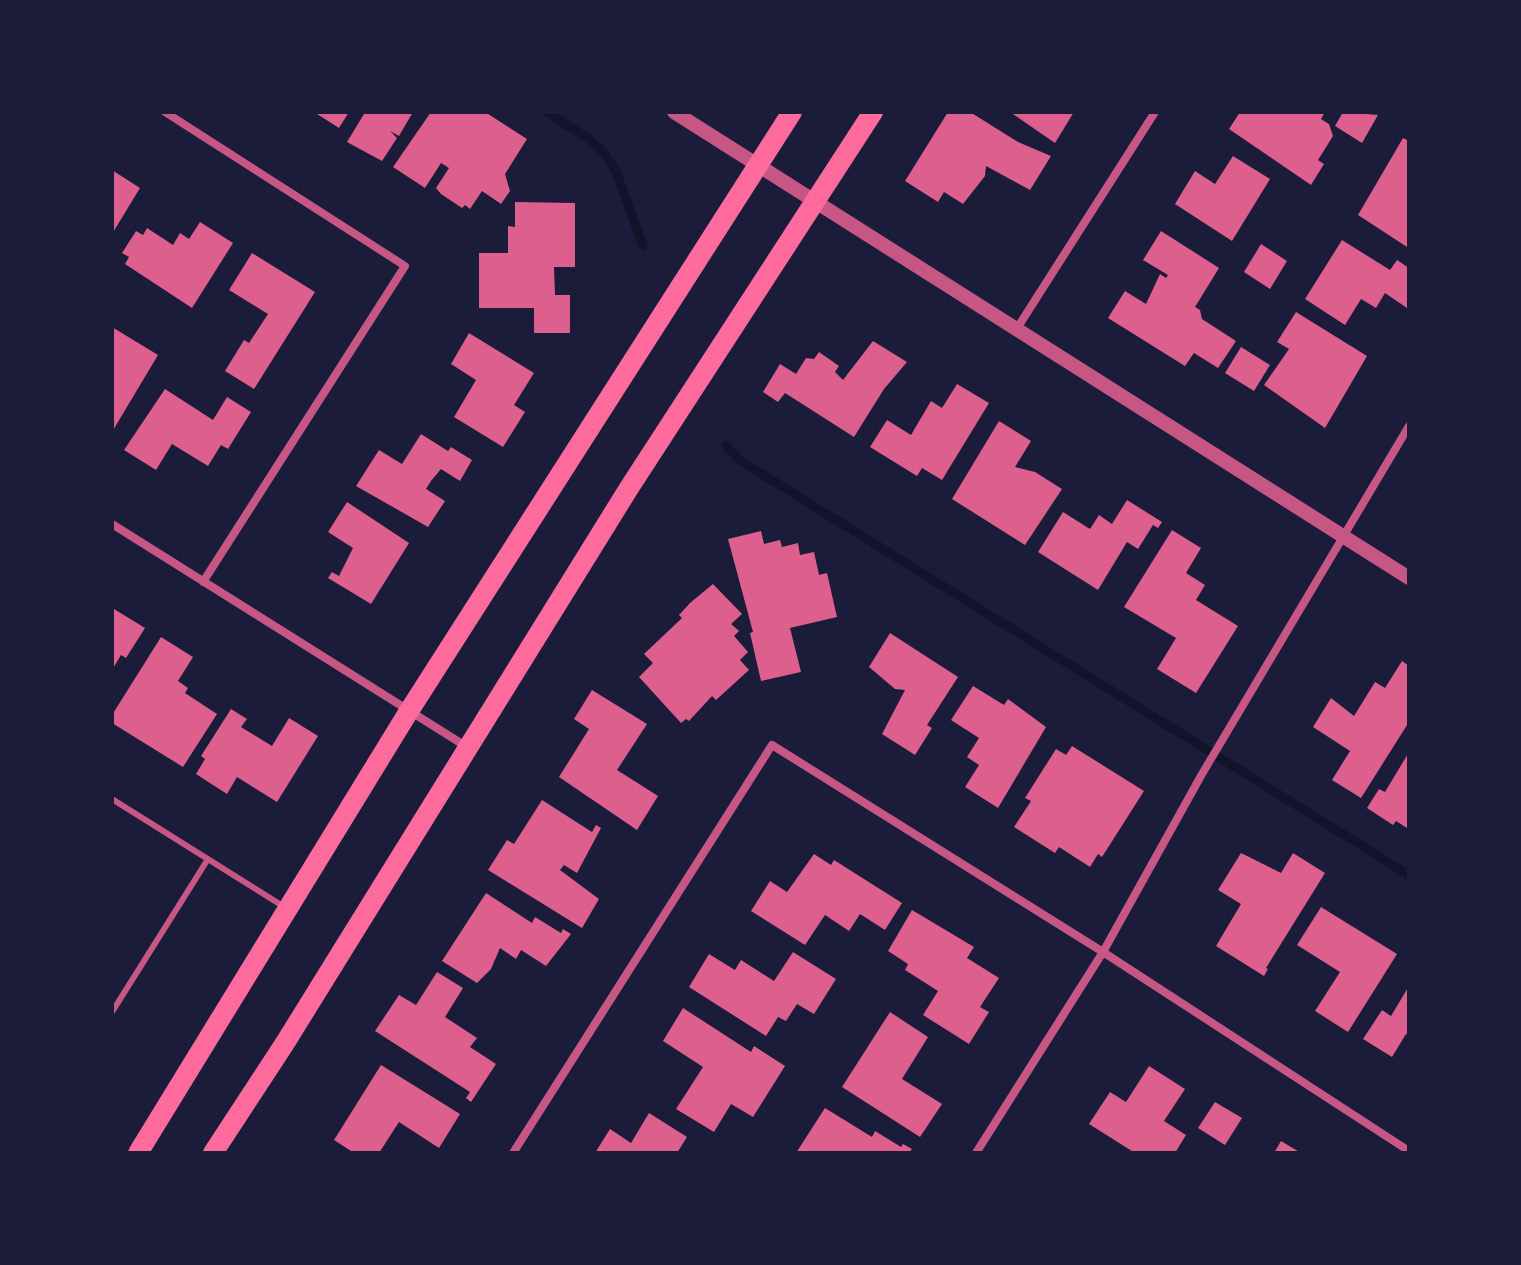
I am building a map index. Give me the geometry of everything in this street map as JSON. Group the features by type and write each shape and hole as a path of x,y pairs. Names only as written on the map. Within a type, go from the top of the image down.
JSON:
{"main road":[{"path":"138,1153 409,711 792,112"},
{"path":"213,1153 285,1043 467,747 873,112"}],"street":[{"path":"165,112 405,266 203,582"},
{"path":"674,112 1409,578"},
{"path":"1016,331 1155,112"},
{"path":"976,1153 1103,952 1341,535 1409,426"},
{"path":"112,524 467,747"},
{"path":"513,1153 772,745 1103,952 1409,1151"}],"lane":[{"path":"112,799 289,910"},
{"path":"112,1012 208,859"}],"building":[{"path":"314,112 349,112 339,128"},
{"path":"361,112 413,112 399,136 390,131 397,138 382,161 347,142 364,114"},
{"path":"431,112 485,112 527,139 505,174 510,191 501,204 482,191 470,209 465,205 462,208 441,194 436,188 449,168 441,163 425,188 393,167"},
{"path":"948,112 970,112 1018,142 1051,156 1030,190 986,166 985,176 963,204 944,192 938,202 905,181"},
{"path":"1010,112 1074,112 1055,143"},
{"path":"1240,112 1325,112 1321,119 1329,124 1333,136 1318,160 1324,164 1311,185 1229,129"},
{"path":"1343,112 1378,115 1362,143 1335,126"},
{"path":"1403,138 1409,141 1407,247 1358,215"},
{"path":"1233,156 1270,179 1232,241 1175,204 1195,171 1215,184"},
{"path":"112,170 140,188 112,234"},
{"path":"515,202 575,203 575,267 554,267 555,295 570,295 570,333 534,333 534,308 479,308 479,253 508,253 508,226 515,227"},
{"path":"200,222 233,243 192,308 125,264 129,257 122,253 136,231 143,235 147,228 173,245 180,233 189,239"},
{"path":"1161,231 1219,268 1195,307 1200,310 1202,319 1236,341 1218,368 1194,353 1185,366 1108,318 1125,291 1146,304 1160,274 1166,278 1168,275 1143,260"},
{"path":"1342,240 1390,270 1397,260 1409,268 1407,308 1385,293 1376,308 1361,299 1345,325 1305,299"},
{"path":"1261,244 1287,261 1270,289 1244,272"},
{"path":"252,253 315,292 254,389 225,371 244,340 249,343 268,314 229,290"},
{"path":"1296,312 1367,356 1325,428 1264,385 1289,349 1277,342"},
{"path":"112,327 158,355 112,432"},
{"path":"469,333 534,373 514,405 525,412 503,447 454,417 476,380 451,364"},
{"path":"873,341 907,362 884,389 854,437 785,393 778,402 763,392 780,364 796,374 806,358 814,359 819,352 839,366 835,372 843,380"},
{"path":"1241,347 1270,365 1254,391 1225,373"},
{"path":"957,384 989,403 942,480 922,468 917,476 870,447 887,420 911,435 931,401 942,408"},
{"path":"165,389 213,420 227,397 251,412 228,449 221,445 208,466 172,444 156,470 124,450"},
{"path":"999,421 1031,441 1015,467 1035,472 1062,489 1025,545 952,499"},
{"path":"421,434 448,451 451,447 472,460 460,481 441,469 431,481 426,489 445,501 428,527 356,486 379,450 402,464"},
{"path":"1127,500 1162,522 1158,528 1153,525 1138,549 1127,542 1098,590 1038,552 1063,512 1090,529 1099,515 1112,524"},
{"path":"347,502 409,543 371,604 328,578 332,572 339,576 353,548 328,532"},
{"path":"1172,530 1201,548 1186,573 1205,585 1196,600 1238,626 1196,693 1157,669 1176,638 1124,607"},
{"path":"761,531 764,544 780,540 782,547 798,543 800,555 814,552 819,575 827,573 837,617 790,628 801,672 761,681 750,633 753,632 728,539"},
{"path":"713,584 742,614 731,624 739,631 734,636 748,652 740,660 749,670 716,700 712,696 689,721 686,719 681,723 639,677 653,663 644,654 682,618 679,615 690,603"},
{"path":"114,609 145,628 126,658 121,655 112,670"},
{"path":"890,633 958,677 927,725 932,728 915,755 882,734 905,690 895,689 869,667"},
{"path":"161,637 193,657 178,681 188,688 185,693 217,714 183,767 112,723 112,715"},
{"path":"1402,661 1409,666 1409,722 1361,798 1332,780 1350,751 1313,727 1331,698 1354,716 1375,682 1385,688"},
{"path":"973,686 1004,705 1008,699 1046,727 998,808 965,787 979,765 967,757 979,738 951,720"},
{"path":"592,690 647,724 617,770 658,796 637,830 559,777 589,729 574,719"},
{"path":"231,709 247,719 241,727 272,746 289,718 318,736 277,802 237,777 227,794 196,774 205,759 201,756"},
{"path":"1072,746 1144,791 1102,857 1098,854 1090,867 1059,847 1055,853 1014,827 1031,801 1025,798 1056,749 1066,755"},
{"path":"1409,752 1407,828 1396,821 1393,825 1367,808 1379,789 1385,792"},
{"path":"542,800 592,832 596,825 601,828 577,873 564,865 560,870 599,899 582,928 488,870 507,840 514,844"},
{"path":"1241,853 1281,873 1293,853 1325,873 1264,976 1216,946 1241,904 1218,890"},
{"path":"814,854 831,865 834,860 902,903 885,930 860,914 849,931 825,915 805,945 751,911 770,881 787,892"},
{"path":"486,893 532,923 535,917 561,933 563,929 571,934 546,966 521,950 516,959 500,948 491,969 477,983 442,961"},
{"path":"1321,907 1397,954 1348,1032 1315,1011 1340,972 1297,945"},
{"path":"912,910 974,947 967,958 999,978 980,1007 989,1012 969,1044 923,1015 938,991 905,970 908,964 888,951"},
{"path":"793,952 836,979 814,1014 797,1004 786,1021 778,1017 766,1036 689,987 709,954 735,970 741,960 774,981"},
{"path":"437,972 463,988 445,1017 477,1038 470,1047 496,1064 471,1102 466,1098 470,1092 375,1031 399,995 416,1005"},
{"path":"1409,986 1409,1036 1406,1034 1392,1057 1363,1039 1382,1010 1391,1016"},
{"path":"683,1008 751,1052 754,1046 785,1066 753,1117 731,1104 714,1132 676,1109 703,1067 663,1041"},
{"path":"890,1012 928,1037 902,1079 942,1104 920,1137 842,1087"},
{"path":"381,1065 460,1114 439,1148 399,1122 379,1153 354,1153 334,1140"},
{"path":"1149,1066 1185,1089 1164,1121 1186,1135 1175,1153 1135,1153 1089,1124 1110,1092 1126,1102"},
{"path":"1215,1102 1242,1118 1225,1145 1198,1128"},
{"path":"825,1108 872,1137 875,1131 901,1147 903,1144 912,1149 909,1153 796,1153"},
{"path":"649,1113 687,1137 677,1153 595,1153 610,1129 631,1143"},
{"path":"1281,1141 1301,1153 1274,1153"}],"waterway":[{"path":"547,112 589,139 604,153 616,171 643,246"},
{"path":"726,446 741,461 1409,875"}]}
